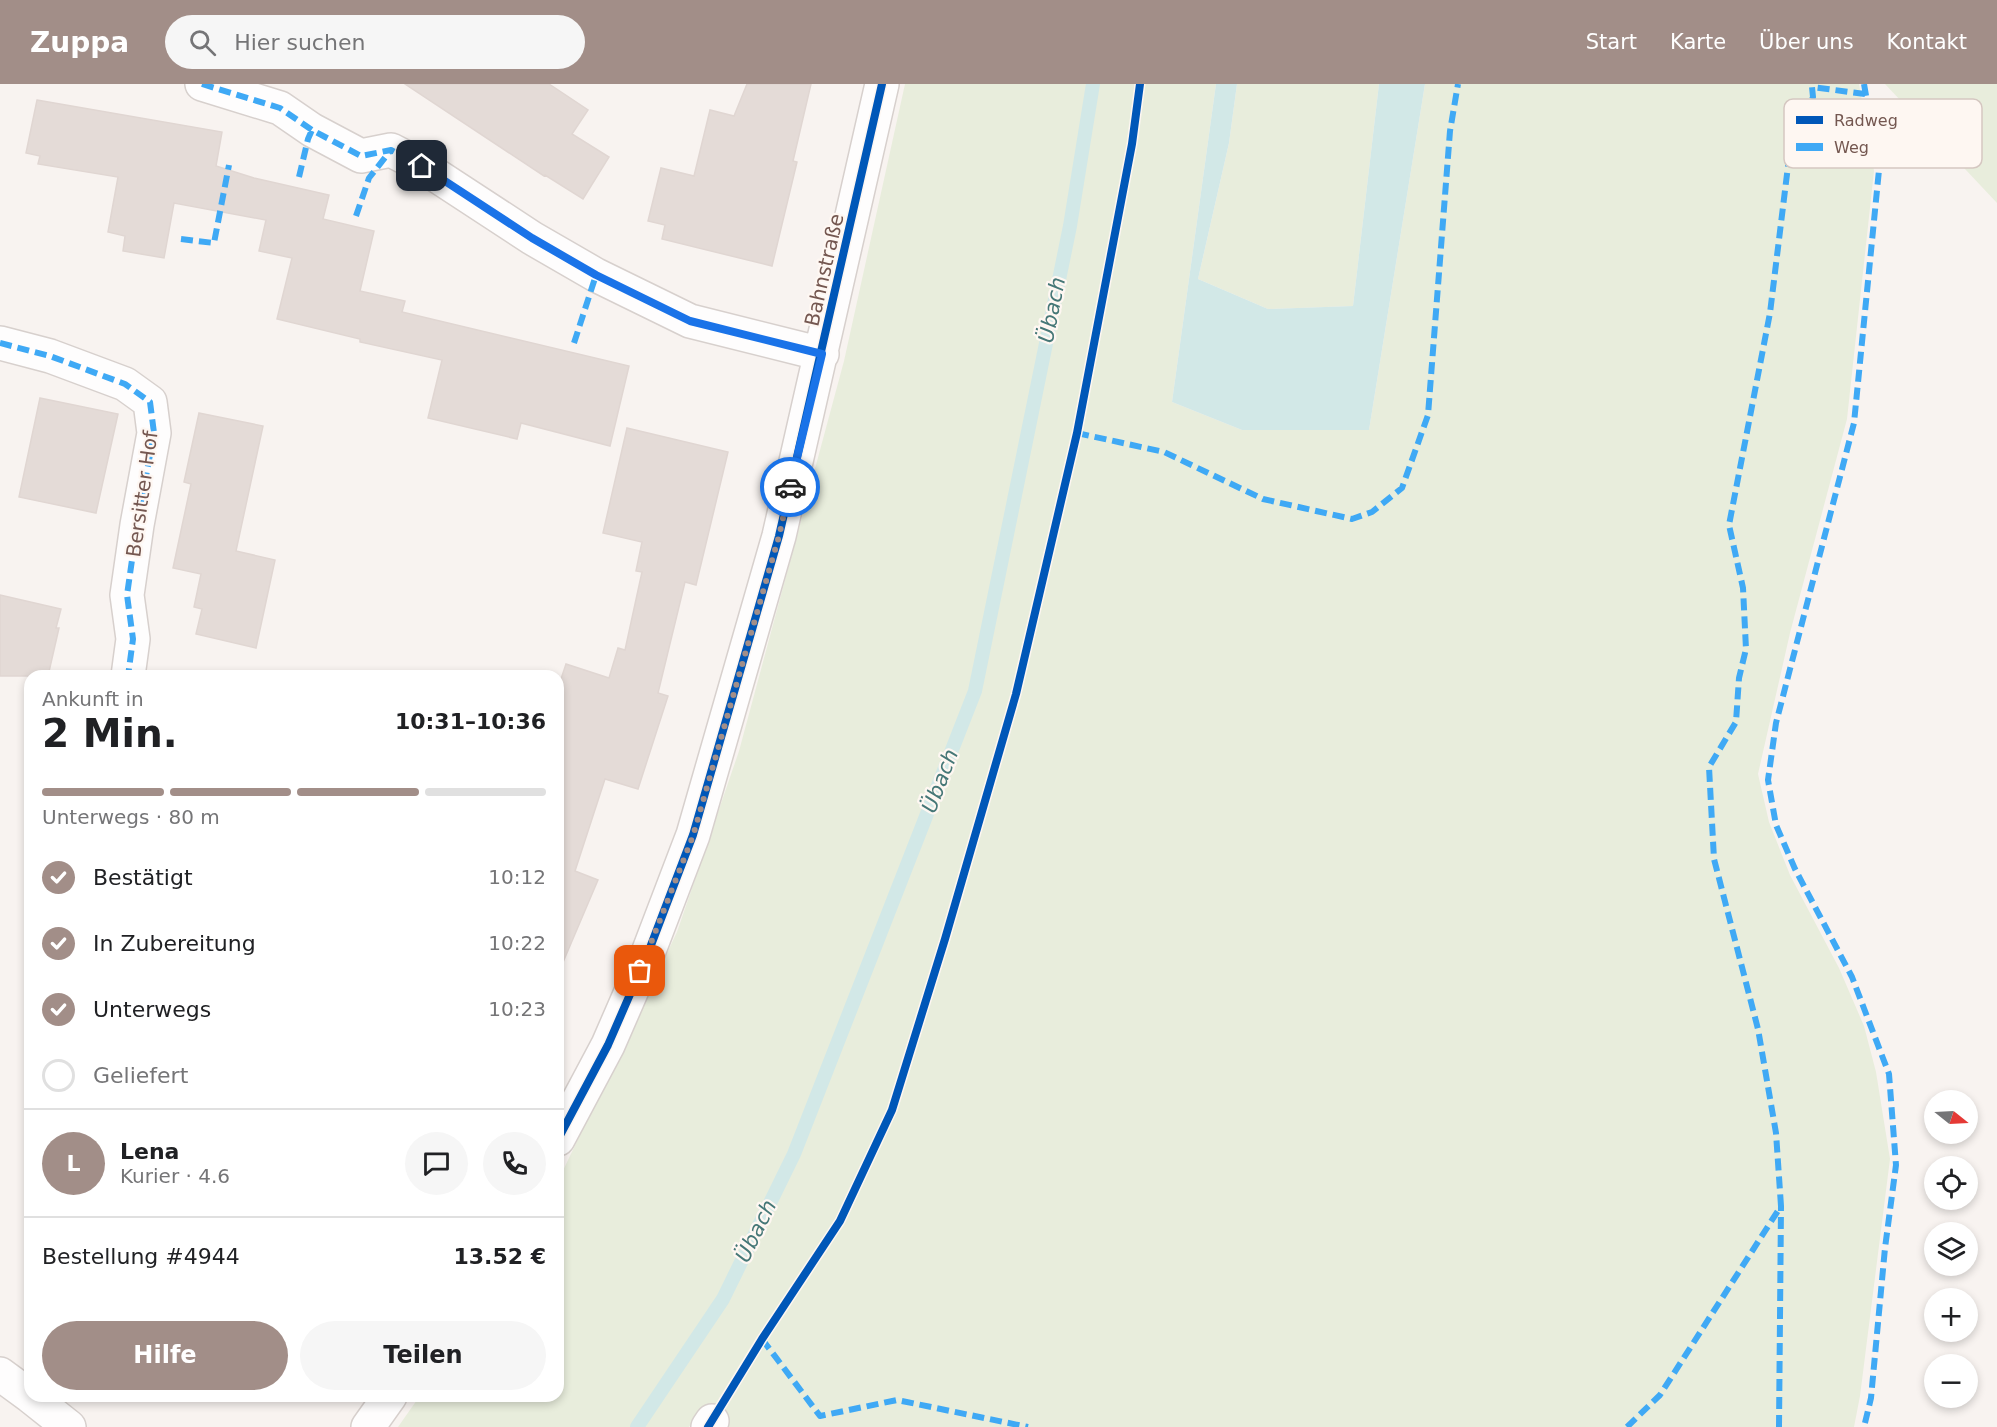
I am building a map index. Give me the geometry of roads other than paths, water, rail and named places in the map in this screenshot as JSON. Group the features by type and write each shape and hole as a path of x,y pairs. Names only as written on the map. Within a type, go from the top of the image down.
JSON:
{"street":[{"path":"202,84 280,108 312,130 361,156 392,150 422,166 532,238 596,275 690,321 822,354"},
{"name":"Bahnstraße","path":"564,1128 608,1045 648,953 693,836 779,536 882,84"},
{"name":"Bersitter Hof","path":"0,342 50,356 125,384 150,402 154,434 127,595 133,639 129,670"},
{"path":"0,1374 24,1392"},
{"path":"38,1402 69,1427"},
{"path":"369,1427 386,1402"}],"waterway":[{"name":"Übach","path":"637,1427 723,1299 794,1154 975,691 1070,226 1093,84"}]}
